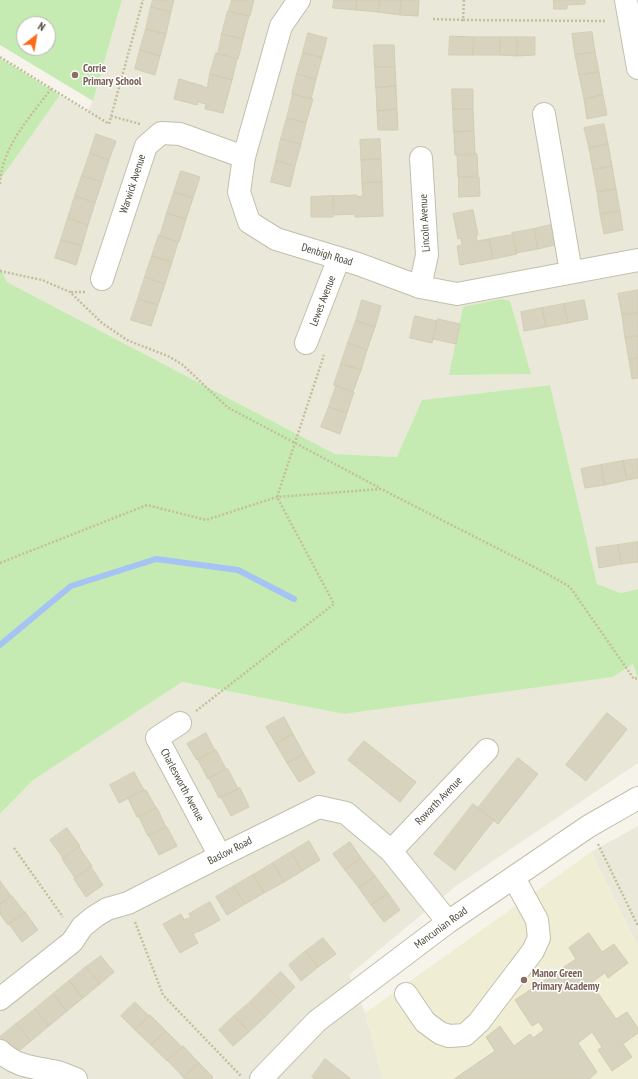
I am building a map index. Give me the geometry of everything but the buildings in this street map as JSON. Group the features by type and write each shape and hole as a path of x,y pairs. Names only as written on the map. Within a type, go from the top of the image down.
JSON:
{"street":[{"name":"Denbigh Road","path":"299,0 281,26 244,157 239,192 249,222 276,239 339,258 420,287 457,294 638,260"},
{"path":"626,0 638,68"},
{"path":"544,114 572,272"},
{"name":"Warwick Avenue","path":"102,279 146,146 161,133 180,134 244,157"},
{"name":"Lincoln Avenue","path":"420,287 427,256 421,158"},
{"name":"Lewes Avenue","path":"316,347 339,258"},
{"name":"Charlesworth Avenue","path":"180,723 157,738 220,856"},
{"name":"Rowarth Avenue","path":"391,851 487,750"},
{"name":"Mancunian Road","path":"261,1079 317,1021 448,922 589,826 638,798"},
{"name":"Baslow Road","path":"0,999 72,942 82,927 107,909 128,903 319,807 346,813 391,851 448,922"},
{"path":"406,994 425,1022 440,1033 449,1036 465,1035 479,1022 533,951 539,938 537,920 514,878"},
{"path":"0,1051 18,1063 52,1071 76,1079"}],"path":[{"path":"0,57 109,124 143,0"},
{"path":"463,20 464,0"},
{"path":"433,20 606,21"},
{"path":"0,184 0,173 16,135 51,89"},
{"path":"111,116 147,126"},
{"path":"0,270 42,280 70,292 102,323 127,340 170,357 183,365 227,407 570,587 634,680 638,678"},
{"path":"180,723 334,604 277,497 295,444 316,347"},
{"path":"0,563 147,505 206,520 277,497 381,489"},
{"path":"589,826 638,926"},
{"path":"14,848 76,936"},
{"path":"128,903 163,995 244,1079"}],"shaded area":[{"path":"122,0 638,0 638,589 621,593 597,584 550,385 422,400 398,457 335,454 7,282 0,267 0,180 60,95 87,112 93,101"},
{"path":"633,664 638,680 638,763 456,886 349,975 365,1013 383,1079 0,1079 0,814 32,781 182,682 344,714 613,677"},
{"path":"638,826 638,947 591,852"},
{"name":"Manor Green Primary Academy","path":"591,852 638,947 638,1079 383,1079 365,1013"}],"green space":[{"name":"Corrie Primary School","path":"0,0 122,0 93,101 18,56 56,56 56,16 16,16 16,55 0,45"},
{"path":"0,58 60,95 0,180"},
{"path":"0,267 7,282 335,454 397,457 422,400 550,385 597,584 621,593 638,589 638,680 633,664 613,677 344,714 182,682 32,781 0,814"},
{"path":"501,299 510,301 531,374 449,375 463,307"}],"waterway":[{"path":"0,645 71,586 156,559 238,570 294,599"}],"place":[{"name":"Corrie Primary School","path":"75,75"},
{"name":"Manor Green Primary Academy","path":"524,980"}]}
